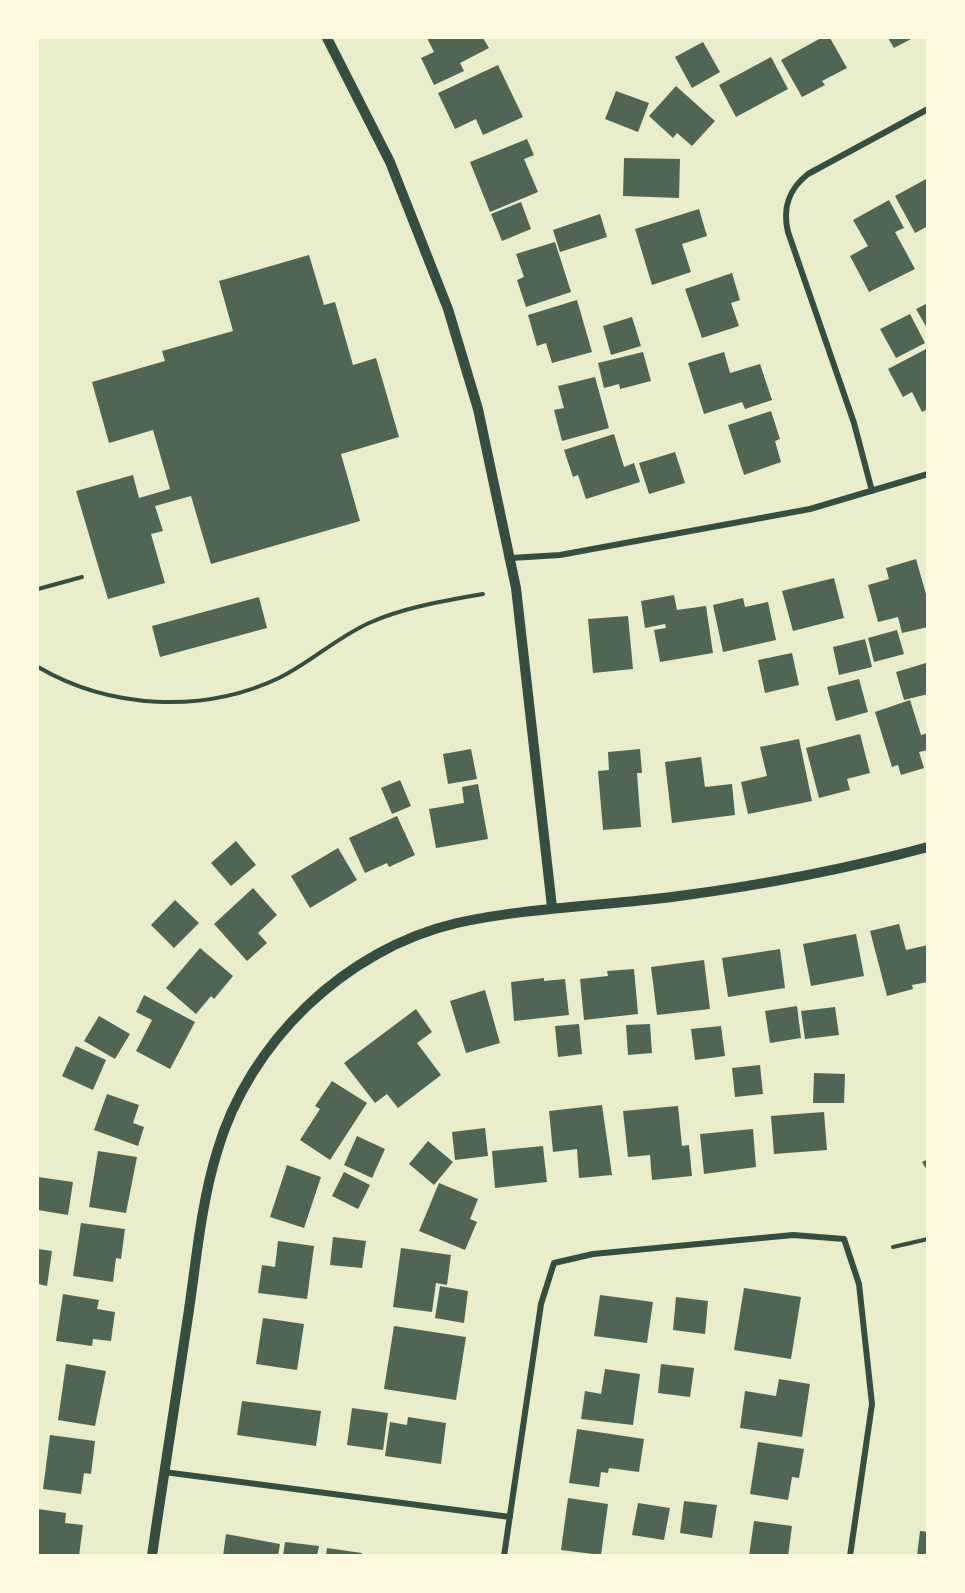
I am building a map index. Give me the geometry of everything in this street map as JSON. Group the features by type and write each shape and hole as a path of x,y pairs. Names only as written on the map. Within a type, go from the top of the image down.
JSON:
{"street":[{"path":"327,38 390,162 448,309 478,409 511,558 552,907"},
{"path":"872,491 854,423 788,232 785,210 792,190 808,174 927,109"},
{"path":"511,558 560,555 810,510 927,474"},
{"path":"152,1556 209,1179 228,1120 257,1065 302,1010 329,986 389,948 456,924 552,907 675,897 748,886 821,873 927,847"},
{"path":"504,1556 541,1304 554,1263 593,1254 793,1235 844,1239 859,1284 872,1404 850,1556"},
{"path":"164,1472 510,1517"}],"path":[{"path":"38,589 82,577"},
{"path":"38,667 67,682 110,696 159,702 205,699 242,691 280,677 332,642 368,623 416,607 483,594"},
{"path":"893,1247 927,1239"}],"building":[{"path":"427,38 483,38 489,48 460,63 464,71 434,85 421,58 434,52"},
{"path":"821,38 830,38 847,68 822,81 825,85 802,97 781,60"},
{"path":"888,38 913,38 894,48"},
{"path":"703,42 720,72 692,88 675,57"},
{"path":"771,57 788,89 736,117 719,85"},
{"path":"498,65 523,117 483,135 476,119 455,129 438,93"},
{"path":"676,86 715,121 692,146 677,133 673,138 649,116"},
{"path":"616,91 649,103 638,132 605,119"},
{"path":"527,139 534,155 524,159 538,192 490,212 470,162"},
{"path":"624,158 680,159 679,198 623,196"},
{"path":"928,178 928,226 915,233 895,196"},
{"path":"889,200 904,228 895,232 915,269 869,292 850,256 868,246 853,220"},
{"path":"521,202 531,229 502,241 491,214"},
{"path":"699,209 707,236 682,244 691,272 652,285 635,229"},
{"path":"600,214 607,237 560,252 553,230"},
{"path":"555,242 571,292 526,307 517,280 524,277 516,254"},
{"path":"309,255 324,305 335,302 353,365 376,358 399,437 341,454 360,521 211,564 191,496 155,506 163,531 151,534 165,583 108,599 76,491 133,475 139,498 170,489 153,430 109,443 92,382 165,361 162,351 233,331 219,281"},
{"path":"732,273 740,300 731,303 739,326 702,338 685,289"},
{"path":"577,300 592,352 552,363 546,343 537,346 528,315"},
{"path":"928,303 928,330 916,309"},
{"path":"910,314 925,343 896,358 880,329"},
{"path":"632,317 641,346 611,355 603,326"},
{"path":"928,348 928,409 922,412 912,392 903,397 888,369"},
{"path":"643,352 651,381 620,389 619,384 604,388 598,363"},
{"path":"724,352 730,373 760,364 772,400 745,409 742,402 704,414 688,363"},
{"path":"595,377 609,428 562,441 554,410 564,408 558,386"},
{"path":"771,411 780,439 775,441 781,462 744,475 728,425"},
{"path":"614,434 624,467 634,463 640,482 586,499 578,475 573,477 564,450"},
{"path":"675,452 685,483 649,494 639,463"},
{"path":"916,559 928,601 928,627 902,633 898,617 878,622 868,585 889,579 886,568"},
{"path":"834,578 844,618 793,631 782,591"},
{"path":"674,595 677,610 706,606 713,653 660,662 654,630 666,628 665,624 645,628 641,601"},
{"path":"259,597 267,628 160,657 152,626"},
{"path":"743,598 745,607 768,602 776,640 723,652 713,605"},
{"path":"628,616 633,669 593,673 588,619"},
{"path":"897,630 904,654 874,662 868,638"},
{"path":"865,639 872,667 839,675 833,647"},
{"path":"792,653 799,685 765,693 758,660"},
{"path":"926,663 928,694 904,700 896,672"},
{"path":"859,679 868,712 836,721 827,687"},
{"path":"910,700 921,735 928,733 928,750 919,752 924,768 901,775 898,765 892,767 875,712"},
{"path":"860,734 870,773 847,779 850,790 819,798 806,748"},
{"path":"799,739 812,801 748,814 741,782 767,776 760,747"},
{"path":"471,749 477,779 448,784 443,754"},
{"path":"640,749 642,773 637,773 641,827 603,830 598,771 609,770 608,752"},
{"path":"701,757 705,787 732,784 735,815 672,823 665,762"},
{"path":"400,780 411,806 392,814 381,788"},
{"path":"478,784 488,839 436,848 429,809 464,803 462,787"},
{"path":"397,816 415,855 389,867 387,863 365,873 349,838"},
{"path":"236,841 256,865 231,886 211,863"},
{"path":"338,848 357,880 310,908 291,876"},
{"path":"253,888 277,915 258,933 267,943 247,961 214,924"},
{"path":"175,900 199,923 174,948 151,925"},
{"path":"899,924 906,950 928,945 928,982 912,985 913,989 887,996 870,931"},
{"path":"856,934 864,976 811,986 803,944"},
{"path":"200,948 233,976 214,999 211,996 196,1014 166,988"},
{"path":"780,949 785,988 728,997 722,958"},
{"path":"704,960 710,1009 657,1015 651,967"},
{"path":"634,969 638,1014 584,1020 580,979 608,976 607,971"},
{"path":"544,978 544,981 565,979 569,1015 514,1021 511,982"},
{"path":"485,990 500,1043 466,1053 450,1001"},
{"path":"144,995 195,1022 170,1069 136,1051 152,1020 136,1012"},
{"path":"797,1006 801,1038 770,1043 765,1011"},
{"path":"835,1007 839,1035 805,1039 801,1011"},
{"path":"416,1009 432,1032 417,1043 441,1075 398,1108 387,1094 375,1103 344,1063"},
{"path":"99,1016 130,1034 115,1059 84,1041"},
{"path":"579,1024 582,1054 558,1057 555,1026"},
{"path":"650,1024 652,1053 628,1055 626,1025"},
{"path":"721,1026 725,1056 695,1060 691,1029"},
{"path":"76,1046 106,1060 93,1090 62,1076"},
{"path":"760,1065 763,1094 735,1097 732,1068"},
{"path":"814,1073 845,1074 844,1103 813,1103"},
{"path":"332,1081 367,1103 330,1160 300,1140 320,1109 315,1106"},
{"path":"107,1094 139,1105 133,1123 144,1127 138,1146 94,1130"},
{"path":"602,1105 612,1175 579,1178 577,1149 553,1152 549,1111"},
{"path":"678,1106 682,1146 689,1145 692,1176 652,1180 650,1155 628,1157 623,1111"},
{"path":"824,1112 827,1150 774,1154 771,1116"},
{"path":"485,1128 488,1156 455,1160 452,1132"},
{"path":"753,1129 756,1167 704,1174 700,1134"},
{"path":"357,1136 385,1149 372,1178 344,1165"},
{"path":"428,1141 453,1162 434,1185 409,1164"},
{"path":"543,1146 547,1182 495,1188 492,1151"},
{"path":"98,1151 137,1157 126,1213 89,1207"},
{"path":"928,1159 928,1172 922,1162"},
{"path":"287,1165 321,1177 304,1228 270,1217"},
{"path":"344,1172 370,1185 358,1209 332,1196"},
{"path":"38,1177 73,1182 68,1215 38,1210"},
{"path":"439,1183 478,1199 470,1219 477,1222 465,1250 419,1231"},
{"path":"81,1223 125,1229 121,1259 116,1258 113,1282 73,1276"},
{"path":"333,1237 366,1241 362,1268 330,1265"},
{"path":"278,1241 314,1246 307,1299 258,1293 262,1265 275,1267"},
{"path":"401,1248 451,1255 447,1285 436,1283 432,1312 393,1307"},
{"path":"38,1249 52,1251 47,1286 38,1284"},
{"path":"440,1286 468,1291 464,1323 435,1318"},
{"path":"744,1288 801,1297 791,1359 734,1350"},
{"path":"63,1294 99,1300 97,1309 115,1312 111,1341 93,1339 92,1346 56,1341"},
{"path":"600,1295 653,1302 647,1343 594,1336"},
{"path":"676,1297 708,1301 705,1334 673,1330"},
{"path":"263,1318 304,1324 297,1370 256,1364"},
{"path":"394,1326 466,1337 456,1400 384,1389"},
{"path":"66,1364 106,1371 95,1426 58,1420"},
{"path":"661,1364 694,1368 690,1397 658,1393"},
{"path":"605,1369 640,1374 633,1425 581,1419 585,1391 601,1394"},
{"path":"779,1379 810,1384 802,1437 740,1428 745,1391 776,1396"},
{"path":"242,1401 321,1411 316,1446 237,1435"},
{"path":"352,1408 388,1413 383,1450 347,1445"},
{"path":"408,1417 446,1423 441,1464 385,1456 390,1422 407,1425"},
{"path":"577,1429 644,1439 639,1472 609,1468 608,1473 601,1472 599,1487 569,1483"},
{"path":"50,1435 95,1441 91,1474 84,1473 81,1494 43,1489"},
{"path":"758,1442 804,1449 799,1478 792,1477 788,1500 750,1494"},
{"path":"568,1498 608,1504 601,1555 561,1550"},
{"path":"684,1501 717,1505 712,1538 680,1533"},
{"path":"638,1503 670,1508 664,1540 632,1535"},
{"path":"38,1509 66,1513 65,1523 83,1525 79,1556 38,1556"},
{"path":"754,1521 792,1526 788,1556 749,1556"},
{"path":"920,1531 928,1532 928,1556 917,1556"},
{"path":"226,1534 280,1544 278,1556 223,1556"},
{"path":"285,1542 319,1546 317,1556 283,1556"},
{"path":"327,1548 362,1553 361,1556 326,1556"}]}
